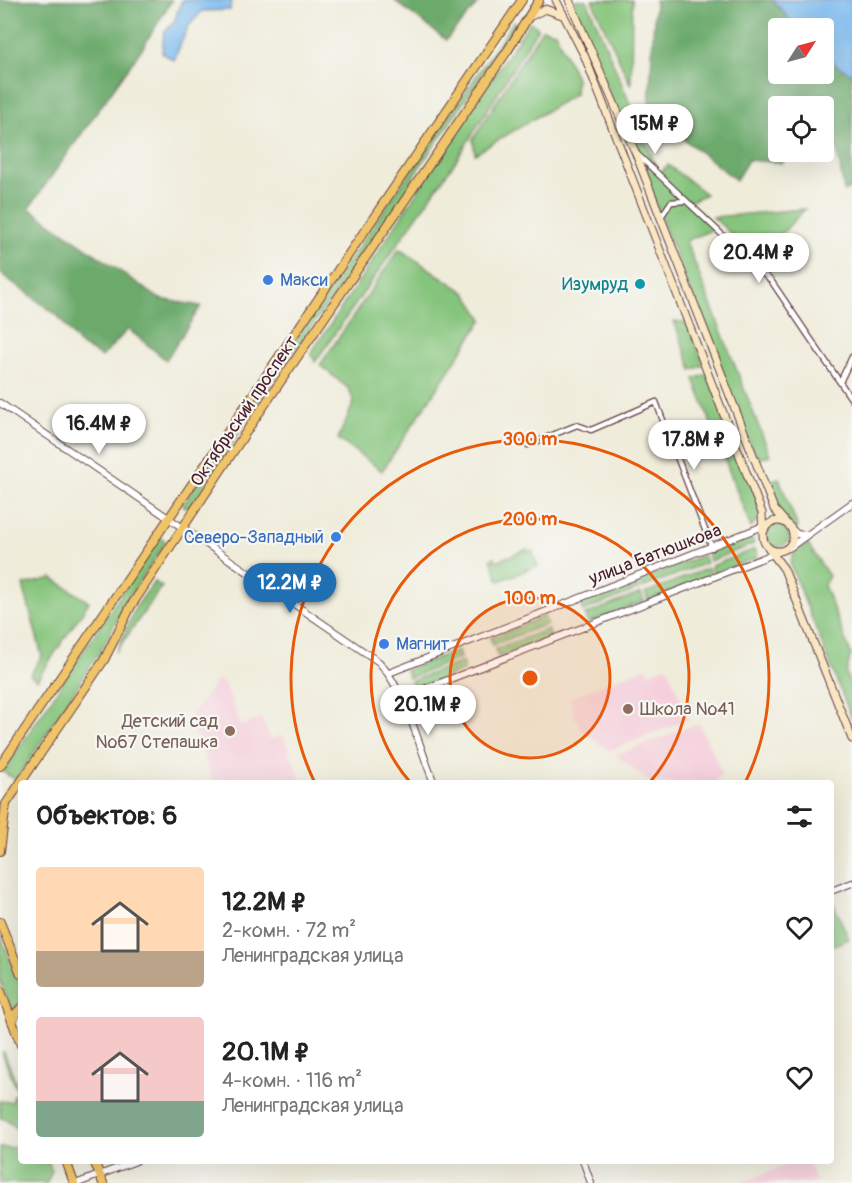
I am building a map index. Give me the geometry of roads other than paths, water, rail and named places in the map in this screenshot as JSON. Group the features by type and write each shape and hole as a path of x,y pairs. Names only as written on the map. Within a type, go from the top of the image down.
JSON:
{"main road":[{"name":"Октябрьский проспект","path":"0,766 522,0"},
{"path":"526,21 539,0"},
{"path":"556,0 585,57 762,513 763,535 775,551 784,569 852,739"},
{"path":"569,2 588,39 636,154 774,508 789,526 793,538 783,557 784,569"},
{"path":"526,21 545,9 552,9 565,16"},
{"path":"512,14 526,21"},
{"name":"Октябрьский проспект","path":"18,780 104,660 131,606 252,423 494,71 501,68 525,30 526,21"},
{"path":"240,414 241,419 252,423"},
{"path":"763,535 771,523 780,521 789,526"},
{"path":"775,551 789,548"},
{"name":"Октябрьский проспект","path":"0,851 3,801 18,780"},
{"path":"0,922 18,967"},
{"path":"0,989 18,1037"},
{"path":"12,1022 18,1011"},
{"path":"67,1164 76,1183"},
{"path":"95,1164 101,1179"}],"street":[{"path":"636,154 772,282 852,400"},
{"path":"661,217 671,202 677,200 688,202"},
{"path":"840,382 852,357"},
{"path":"528,445 577,425 591,430 656,402 712,548"},
{"path":"0,403 379,662 389,674 401,699 433,780"},
{"path":"789,548 852,503"},
{"name":"улица Батюшкова","path":"389,674 771,523"},
{"path":"789,526 797,534 805,535"},
{"path":"401,699 775,551"},
{"path":"834,890 852,883"},
{"path":"76,1183 101,1179 130,1164"},
{"path":"584,1164 591,1183"}],"water":[{"path":"182,0 232,0 230,10 202,11 188,27 174,60 162,53 164,33 174,22"},
{"path":"772,0 852,0 852,74 834,63 834,18 789,18"}],"place":[{"name":"Макси","path":"268,280"},
{"name":"Изумруд","path":"640,284"},
{"name":"Северо-Западный","path":"336,537"},
{"name":"Магнит","path":"384,644"},
{"name":"Школа №41","path":"628,709"},
{"name":"Детский сад №67 Степашка","path":"230,731"}]}
